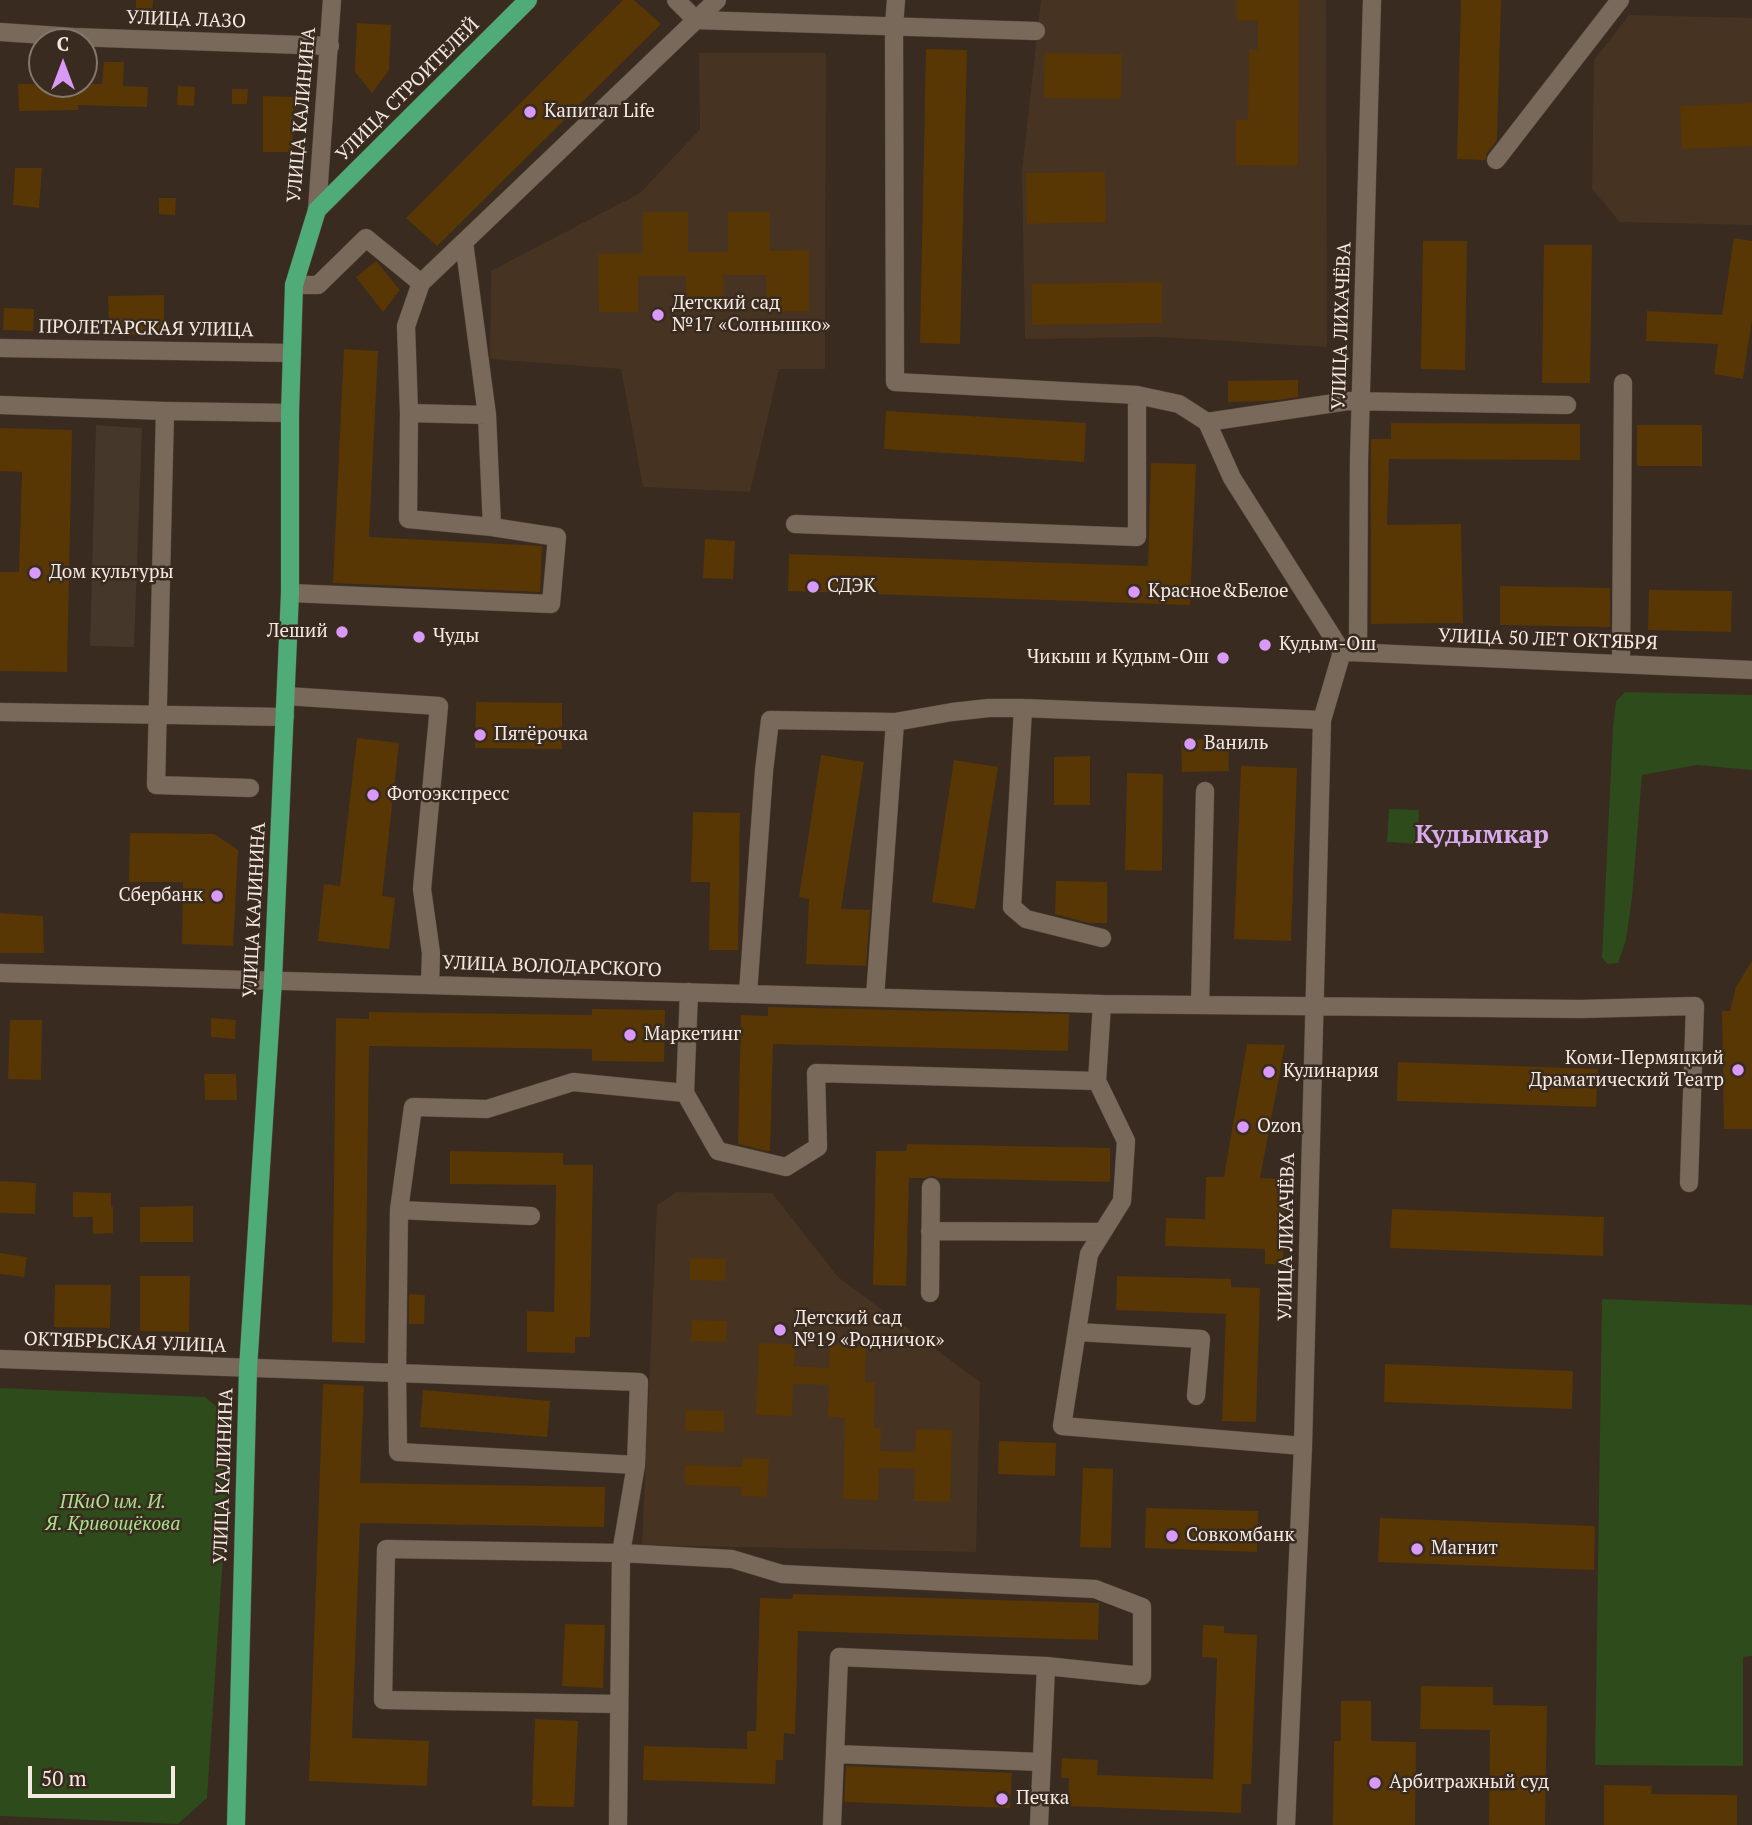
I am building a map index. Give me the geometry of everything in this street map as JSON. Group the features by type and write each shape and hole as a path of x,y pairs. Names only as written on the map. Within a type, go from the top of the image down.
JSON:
{"main road":[{"name":"УЛИЦА СТРОИТЕЛЕЙ","path":"317,209 528,0"},
{"name":"УЛИЦА КАЛИНИНА","path":"236,1825 248,1369 273,980 290,593 290,413 294,285 317,209"}],"street":[{"name":"УЛИЦА КАЛИНИНА","path":"317,209 332,0"},
{"path":"676,0 696,20 1036,31"},
{"path":"290,593 551,604 557,537 492,527 408,519 409,413 405,326 421,283 717,0"},
{"path":"896,0 895,382 1137,396 1180,404 1207,422 1232,478 1350,652"},
{"name":"УЛИЦА ЛИХАЧЁВА","path":"1286,1825 1303,1446 1322,720 1350,652 1358,546 1372,0"},
{"path":"1496,160 1620,0"},
{"name":"УЛИЦА ЛАЗО","path":"0,32 330,46"},
{"path":"294,285 318,285 366,238 421,283"},
{"path":"464,242 487,415 492,527"},
{"name":"ПРОЛЕТАРСКАЯ УЛИЦА","path":"0,348 292,353"},
{"path":"1621,664 1623,383"},
{"path":"795,524 1137,537 1137,396"},
{"path":"1207,422 1348,401 1567,405"},
{"path":"0,405 290,413"},
{"path":"165,411 156,785 250,788"},
{"path":"409,413 487,415"},
{"name":"УЛИЦА 50 ЛЕТ ОКТЯБРЯ","path":"1350,652 1752,670"},
{"path":"286,696 439,706 422,889 431,953 430,984"},
{"path":"748,993 770,720 895,722 952,712 1023,708 1322,720"},
{"path":"1023,708 1012,907 1026,919 1102,938"},
{"path":"0,712 285,717"},
{"path":"875,997 895,722"},
{"path":"1200,1005 1205,791"},
{"name":"УЛИЦА ВОЛОДАРСКОГО","path":"0,973 1102,1004 1580,1009 1695,1006 1689,1183"},
{"path":"689,992 685,1093 718,1152 786,1167 818,1147 816,1073 1097,1082"},
{"path":"1102,1004 1097,1082 1126,1141 1122,1201 1089,1254 1062,1426 1303,1446"},
{"path":"618,1825 621,1553 636,1465 398,1452 399,1210 413,1107 486,1109 573,1083 685,1093"},
{"path":"930,1293 931,1187"},
{"path":"399,1210 531,1216"},
{"path":"930,1231 1103,1232"},
{"path":"1077,1332 1201,1339 1196,1396"},
{"name":"ОКТЯБРЬСКАЯ УЛИЦА","path":"0,1359 639,1382 636,1465"},
{"path":"619,1704 383,1700 386,1549 621,1553 732,1559 782,1574 1095,1589 1142,1606 1142,1676 1046,1666 839,1657 832,1825"},
{"path":"1039,1825 1046,1666"},
{"path":"835,1754 1042,1762"}],"shaded area":[{"path":"1041,0 1326,0 1327,347 1158,337 1025,339 1022,171"},
{"path":"1629,15 1752,18 1752,225 1620,222 1592,189 1594,60"},
{"name":"Детский сад №17 «Солнышко»","path":"699,53 826,53 825,369 779,369 750,492 643,487 621,369 490,359 491,271 640,193 700,129"},
{"path":"96,425 142,428 134,647 90,646"},
{"name":"Детский сад №19 «Родничок»","path":"677,1192 772,1193 838,1277 980,1382 976,1552 642,1545 657,1205"}],"green space":[{"path":"1625,692 1752,695 1752,770 1697,765 1642,775 1626,940 1618,963 1608,964 1602,958 1613,727 1616,701"},
{"path":"1389,809 1419,810 1418,844 1387,842"},
{"path":"1602,1299 1752,1305 1752,1656 1743,1657 1743,1766 1595,1765"},
{"name":"ПКиО им. И. Я. Кривощёкова","path":"0,1388 205,1397 232,1420 207,1798 178,1824 0,1816"}],"building":[{"path":"136,0 153,0 152,16 136,16"},
{"path":"623,0 634,0 661,24 437,246 406,218"},
{"path":"1237,0 1299,0 1298,166 1236,165 1236,120 1248,120 1249,50 1258,50 1258,21 1237,20"},
{"path":"1461,0 1501,0 1497,140 1485,160 1457,159"},
{"path":"357,23 391,25 389,70 372,93 355,72"},
{"path":"926,49 967,50 960,344 920,343"},
{"path":"1045,53 1122,54 1121,99 1044,98"},
{"path":"104,62 124,62 123,86 148,87 147,107 78,105 78,110 19,111 18,84 28,84 28,98 98,98 98,84 102,84"},
{"path":"178,86 195,87 194,106 177,105"},
{"path":"232,89 248,89 247,104 232,104"},
{"path":"263,96 294,97 292,152 263,152"},
{"path":"1752,103 1752,146 1682,149 1680,106"},
{"path":"15,168 42,168 39,208 13,205"},
{"path":"1105,172 1106,222 1027,224 1026,173"},
{"path":"159,198 176,198 175,215 159,214"},
{"path":"643,212 688,212 688,252 728,252 728,212 770,212 770,251 809,250 809,311 767,312 766,275 723,275 724,310 686,311 686,276 638,276 638,312 599,312 598,254 643,253"},
{"path":"1734,238 1752,241 1752,319 1743,379 1714,374 1718,344 1646,341 1647,311 1722,315"},
{"path":"1423,241 1467,241 1465,370 1421,369"},
{"path":"1544,245 1592,245 1590,383 1542,383"},
{"path":"376,261 400,290 383,312 356,277"},
{"path":"1162,282 1162,323 1032,325 1032,284"},
{"path":"164,295 164,335 109,335 108,296"},
{"path":"4,308 34,309 33,331 3,330"},
{"path":"344,349 378,351 369,537 542,546 540,592 333,583"},
{"path":"1298,380 1298,397 1228,402 1228,381"},
{"path":"886,411 1086,423 1084,462 884,449"},
{"path":"1391,423 1580,424 1580,460 1389,459 1387,525 1461,524 1463,623 1371,624 1371,439 1391,439"},
{"path":"1637,425 1702,425 1702,466 1637,466"},
{"name":"Дом культуры","path":"0,428 72,430 67,672 0,671 0,572 19,572 22,472 0,471"},
{"path":"1151,463 1196,464 1190,605 788,591 789,554 1148,566"},
{"path":"705,539 735,541 733,579 703,578"},
{"path":"1500,586 1610,588 1610,627 1500,625"},
{"path":"1649,590 1732,591 1731,632 1648,630"},
{"path":"476,702 562,703 562,749 475,748"},
{"path":"357,738 399,743 382,896 395,898 389,949 318,941 324,884 340,886"},
{"path":"1228,739 1229,771 1182,772 1181,740"},
{"path":"821,755 864,762 841,909 870,910 866,966 806,964 809,899 799,897"},
{"path":"1090,756 1090,805 1054,805 1054,757"},
{"path":"954,760 998,767 975,909 932,902"},
{"path":"1241,766 1297,768 1291,941 1234,939"},
{"path":"1127,773 1163,774 1162,871 1125,870"},
{"path":"693,812 740,813 738,950 709,950 710,882 691,882"},
{"name":"Сбербанк","path":"130,833 214,834 238,850 233,946 182,944 183,882 129,882"},
{"path":"1056,881 1107,882 1107,923 1089,923 1055,914"},
{"path":"0,913 43,916 44,953 0,953"},
{"name":"Коми-Пермяцкий Драматический Театр","path":"1752,961 1752,1129 1724,1129 1722,1011 1730,1011 1736,987"},
{"path":"768,1007 1069,1014 1068,1051 773,1044 770,1151 767,1151 738,1144 741,1015 768,1016"},
{"path":"592,1009 665,1010 664,1062 592,1061 592,1049 369,1046 365,1343 332,1342 336,1018 369,1019 369,1012 592,1015"},
{"path":"211,1018 236,1020 235,1039 211,1037"},
{"path":"10,1020 42,1020 41,1080 8,1079"},
{"path":"1247,1044 1285,1045 1260,1178 1285,1179 1283,1265 1265,1264 1265,1249 1165,1246 1166,1218 1205,1219 1206,1177 1224,1177"},
{"path":"1398,1062 1598,1069 1596,1107 1397,1101"},
{"path":"204,1074 236,1074 237,1100 205,1100"},
{"path":"907,1144 1110,1148 1110,1182 932,1176 909,1178 906,1286 873,1285 876,1151 906,1151"},
{"path":"450,1151 563,1153 563,1165 593,1165 590,1337 575,1337 575,1353 527,1352 527,1311 554,1312 556,1185 450,1184"},
{"path":"0,1181 36,1183 35,1214 0,1213"},
{"path":"73,1192 111,1193 113,1233 93,1234 93,1217 73,1217"},
{"path":"193,1206 193,1242 140,1242 140,1207"},
{"path":"1392,1209 1604,1217 1603,1256 1390,1248"},
{"path":"0,1253 27,1257 24,1277 0,1274"},
{"path":"690,1258 726,1259 725,1281 690,1280"},
{"path":"140,1276 190,1276 189,1332 140,1331"},
{"path":"1117,1276 1231,1279 1231,1287 1260,1288 1256,1422 1222,1421 1226,1314 1116,1310"},
{"path":"55,1285 111,1285 110,1328 54,1327"},
{"path":"409,1294 425,1295 424,1324 409,1324"},
{"path":"692,1320 727,1321 726,1342 691,1341"},
{"path":"759,1343 795,1344 794,1366 829,1368 830,1345 866,1346 865,1382 875,1382 874,1428 881,1428 880,1451 915,1452 916,1429 952,1430 950,1502 914,1501 915,1469 879,1468 878,1500 843,1499 845,1418 828,1417 829,1385 793,1384 792,1416 756,1415"},
{"path":"1385,1364 1573,1371 1572,1409 1384,1402"},
{"path":"323,1384 364,1386 360,1483 605,1487 604,1527 360,1523 352,1738 429,1741 427,1786 309,1781"},
{"path":"423,1390 550,1401 547,1437 420,1427"},
{"path":"686,1410 724,1411 724,1432 685,1431"},
{"path":"999,1441 1056,1443 1055,1476 998,1474"},
{"path":"743,1458 769,1459 767,1497 741,1496 742,1487 685,1485 685,1465 742,1467"},
{"path":"1083,1468 1113,1469 1111,1548 1080,1547"},
{"path":"1146,1508 1258,1511 1257,1552 1145,1548"},
{"path":"1380,1518 1595,1526 1594,1570 1378,1562"},
{"path":"793,1594 1099,1603 1098,1640 798,1631 795,1734 784,1733 783,1760 776,1760 775,1784 643,1780 644,1746 747,1749 747,1731 756,1731 760,1598 792,1599"},
{"path":"565,1624 605,1625 603,1688 562,1686"},
{"path":"1203,1625 1224,1626 1224,1633 1257,1635 1251,1784 1242,1784 1241,1813 1068,1806 1069,1778 1061,1778 1062,1758 1098,1760 1097,1775 1213,1779 1217,1658 1202,1657"},
{"path":"1421,1686 1493,1687 1493,1705 1547,1706 1545,1825 1489,1825 1490,1730 1420,1729"},
{"path":"1341,1701 1371,1701 1371,1741 1416,1742 1415,1825 1333,1825 1334,1741 1341,1741"},
{"path":"535,1719 578,1721 574,1807 532,1806"},
{"path":"846,1766 1012,1773 1010,1808 844,1802"},
{"path":"1604,1785 1652,1786 1651,1794 1737,1795 1737,1825 1604,1825"}],"place":[{"name":"Капитал Life","path":"530,112"},
{"name":"Детский сад №17 «Солнышко»","path":"658,315"},
{"name":"Дом культуры","path":"35,573"},
{"name":"СДЭК","path":"813,587"},
{"name":"Красное&Белое","path":"1134,592"},
{"name":"Леший","path":"342,632"},
{"name":"Чуды","path":"419,637"},
{"name":"Кудым-Ош","path":"1265,645"},
{"name":"Чикыш и Кудым-Ош","path":"1223,658"},
{"name":"Пятёрочка","path":"480,735"},
{"name":"Ваниль","path":"1190,744"},
{"name":"Фотоэкспресс","path":"373,795"},
{"name":"Сбербанк","path":"217,896"},
{"name":"Маркетинг","path":"630,1035"},
{"name":"Коми-Пермяцкий Драматический Театр","path":"1738,1070"},
{"name":"Кулинария","path":"1269,1072"},
{"name":"Ozon","path":"1243,1127"},
{"name":"Детский сад №19 «Родничок»","path":"780,1330"},
{"name":"Совкомбанк","path":"1172,1536"},
{"name":"Магнит","path":"1417,1549"},
{"name":"Арбитражный суд","path":"1375,1783"},
{"name":"Печка","path":"1002,1799"}],"district":[{"name":"Кудымкар","path":"1482,836"}]}
